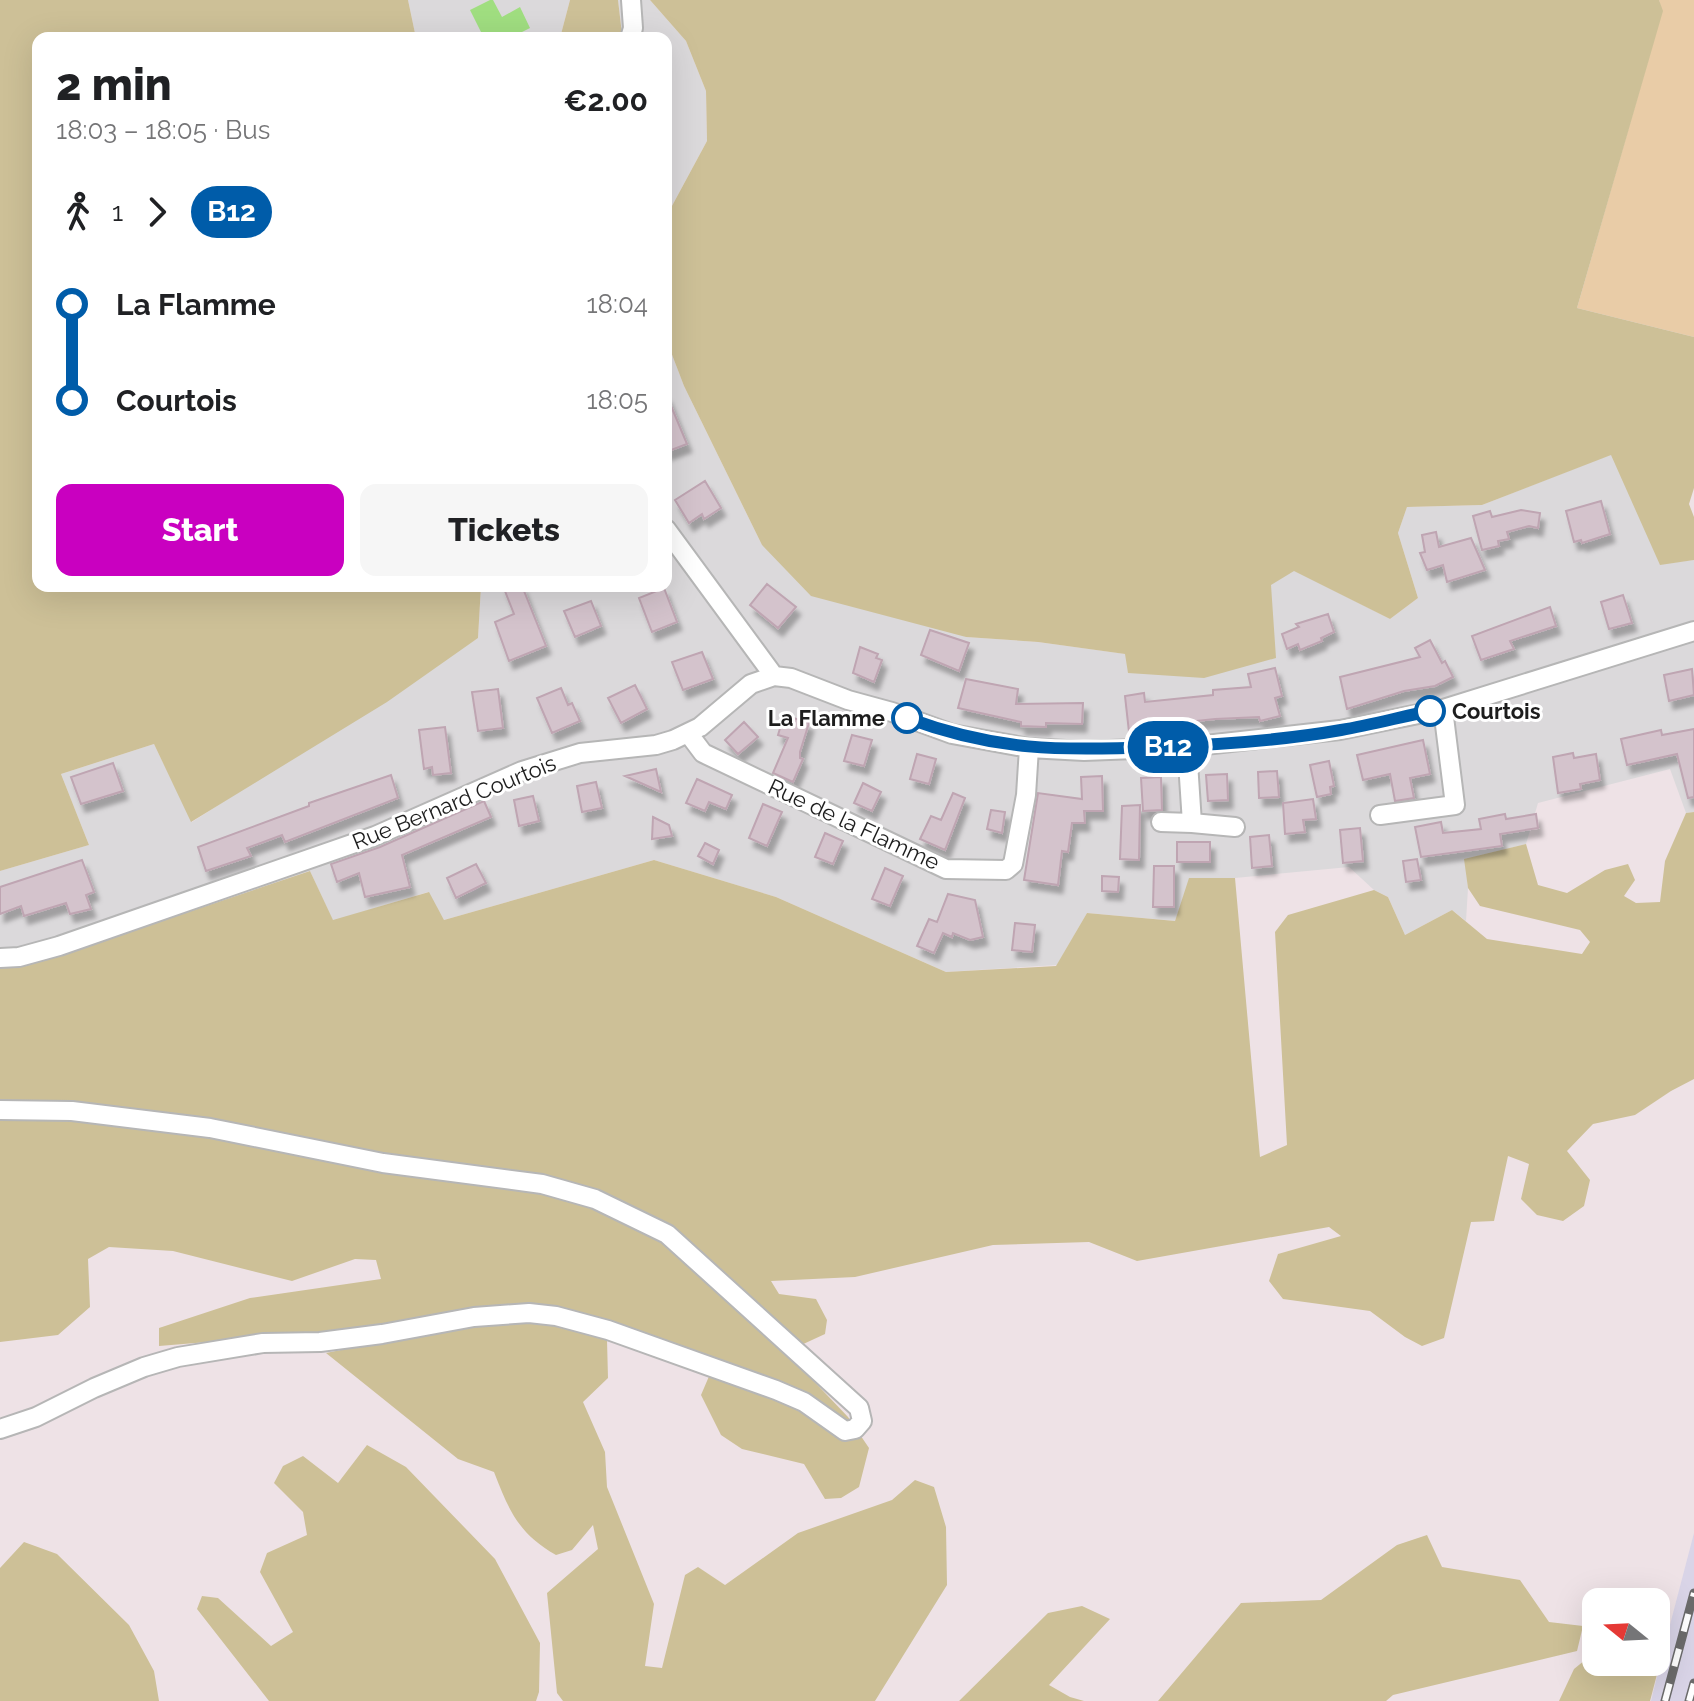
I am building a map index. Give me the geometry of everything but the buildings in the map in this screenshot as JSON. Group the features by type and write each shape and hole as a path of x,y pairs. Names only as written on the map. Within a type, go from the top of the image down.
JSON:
{"street":[{"path":"631,0 632,32"},
{"path":"672,541 774,676 791,678 952,734 1029,748 1084,751 1187,747 1340,730 1443,709 1694,631"},
{"name":"Rue Bernard Courtois","path":"0,958 19,957 59,946 375,836 532,767 580,753 656,745 700,727 751,684 774,676"},
{"path":"1380,815 1455,805 1443,709"},
{"name":"Rue de la Flamme","path":"688,733 703,753 946,869 1006,870 1013,864 1026,795 1029,748"},
{"path":"1187,747 1192,823"},
{"path":"1161,822 1235,827"},
{"path":"0,1110 72,1111 210,1128 383,1163 542,1184 595,1199 667,1234 850,1399 859,1408 862,1421 855,1429 845,1431 804,1402 776,1390 608,1330 556,1316 504,1313 382,1334 320,1342 263,1343 178,1357 144,1367 36,1417 0,1429"}],"shaded area":[{"path":"0,0 408,0 415,32 32,32 32,592 481,592 478,638 387,702 191,822 154,744 61,774 89,845 0,871"},
{"path":"408,0 570,0 562,32 415,32"},
{"path":"570,0 618,0 622,32 562,32"},
{"path":"618,0 650,0 686,41 706,91 707,141 672,206 672,32 622,32"},
{"path":"650,0 1659,0 1663,11 1577,308 1694,337 1694,488 1689,504 1694,517 1694,560 1660,565 1611,455 1482,505 1407,507 1398,533 1418,598 1390,619 1294,571 1271,585 1276,658 1204,678 1128,673 1125,654 1038,642 966,637 811,596 762,545 684,386 672,355 672,206 707,141 706,91 686,41"},
{"path":"1659,0 1694,0 1694,337 1577,308 1662,12"},
{"path":"672,355 684,386 762,545 966,637 1038,642 1126,654 1129,673 1294,570 1390,619 1418,598 1398,533 1407,507 1482,505 1612,454 1660,564 1694,560 1694,812 1686,813 1670,769 1538,803 1526,844 1465,859 1468,888 1466,921 1452,910 1405,935 1388,897 1374,890 1349,867 1235,878 1190,878 1175,921 1087,913 1057,965 946,972 776,897 654,860 444,920 428,892 333,921 310,871 63,954 0,967 0,871 89,845 61,774 154,744 192,822 478,638 481,592 672,592"},
{"path":"1694,812 1694,1079 1635,1115 1593,1124 1567,1151 1590,1180 1584,1206 1563,1221 1537,1215 1521,1199 1529,1164 1508,1156 1494,1221 1471,1222 1444,1338 1422,1346 1370,1311 1283,1299 1269,1281 1278,1254 1341,1236 1329,1227 1137,1261 1089,1242 993,1245 855,1277 771,1281 779,1294 816,1299 827,1320 825,1334 786,1352 848,1417 869,1448 859,1487 841,1498 825,1499 804,1464 742,1449 721,1435 701,1395 716,1360 602,1321 467,1312 339,1331 159,1346 159,1328 250,1298 381,1279 376,1260 355,1259 292,1281 173,1251 109,1247 88,1259 90,1307 58,1335 0,1342 0,967 63,954 310,871 333,920 429,892 444,920 654,860 776,897 946,972 1056,966 1087,913 1175,921 1189,878 1235,878 1260,1157 1287,1145 1275,932 1288,915 1374,890 1388,897 1405,935 1452,910 1487,939 1582,954 1590,942 1580,930 1480,906 1468,888 1464,859 1526,844 1538,885 1567,893 1605,870 1628,864 1635,880 1624,896 1636,903 1660,902 1665,861 1686,813"},
{"path":"538,1322 607,1340 608,1378 583,1402 605,1452 607,1487 654,1604 645,1666 662,1668 685,1575 698,1567 725,1585 798,1533 892,1500 915,1480 934,1487 946,1527 947,1585 875,1701 563,1701 557,1693 547,1593 598,1549 593,1525 572,1550 556,1555 543,1547 517,1520 494,1472 458,1459 326,1353 467,1324"},
{"path":"367,1445 406,1467 495,1559 540,1643 536,1701 269,1701 197,1609 202,1596 218,1598 271,1646 293,1632 260,1572 267,1553 307,1535 303,1512 274,1483 283,1466 303,1456 338,1483"},
{"path":"1694,1533 1694,1701 1651,1701 1657,1676 1670,1676 1670,1625"},
{"path":"1427,1535 1442,1567 1520,1580 1549,1622 1582,1626 1577,1651 1393,1695 1386,1701 1158,1701 1241,1603 1321,1600 1397,1545"},
{"path":"24,1542 57,1554 129,1625 154,1671 159,1701 0,1701 0,1568"},
{"path":"1082,1606 1110,1619 1049,1685 1084,1701 959,1701 1048,1613"},
{"path":"1582,1662 1582,1676 1657,1676 1650,1701 1559,1701 1574,1669"}],"green space":[{"path":"493,0 502,17 520,7 530,28 522,32 481,32 470,10"}],"railway":[{"path":"1665,1701 1694,1593"},
{"path":"1689,1701 1694,1683"}],"bus line":[{"name":"B12","path":"907,718 952,734 978,739 1029,748 1084,751 1248,742 1340,730 1430,711"}],"place":[{"name":"Courtois","path":"1430,711"},
{"name":"La Flamme","path":"907,718"}]}
